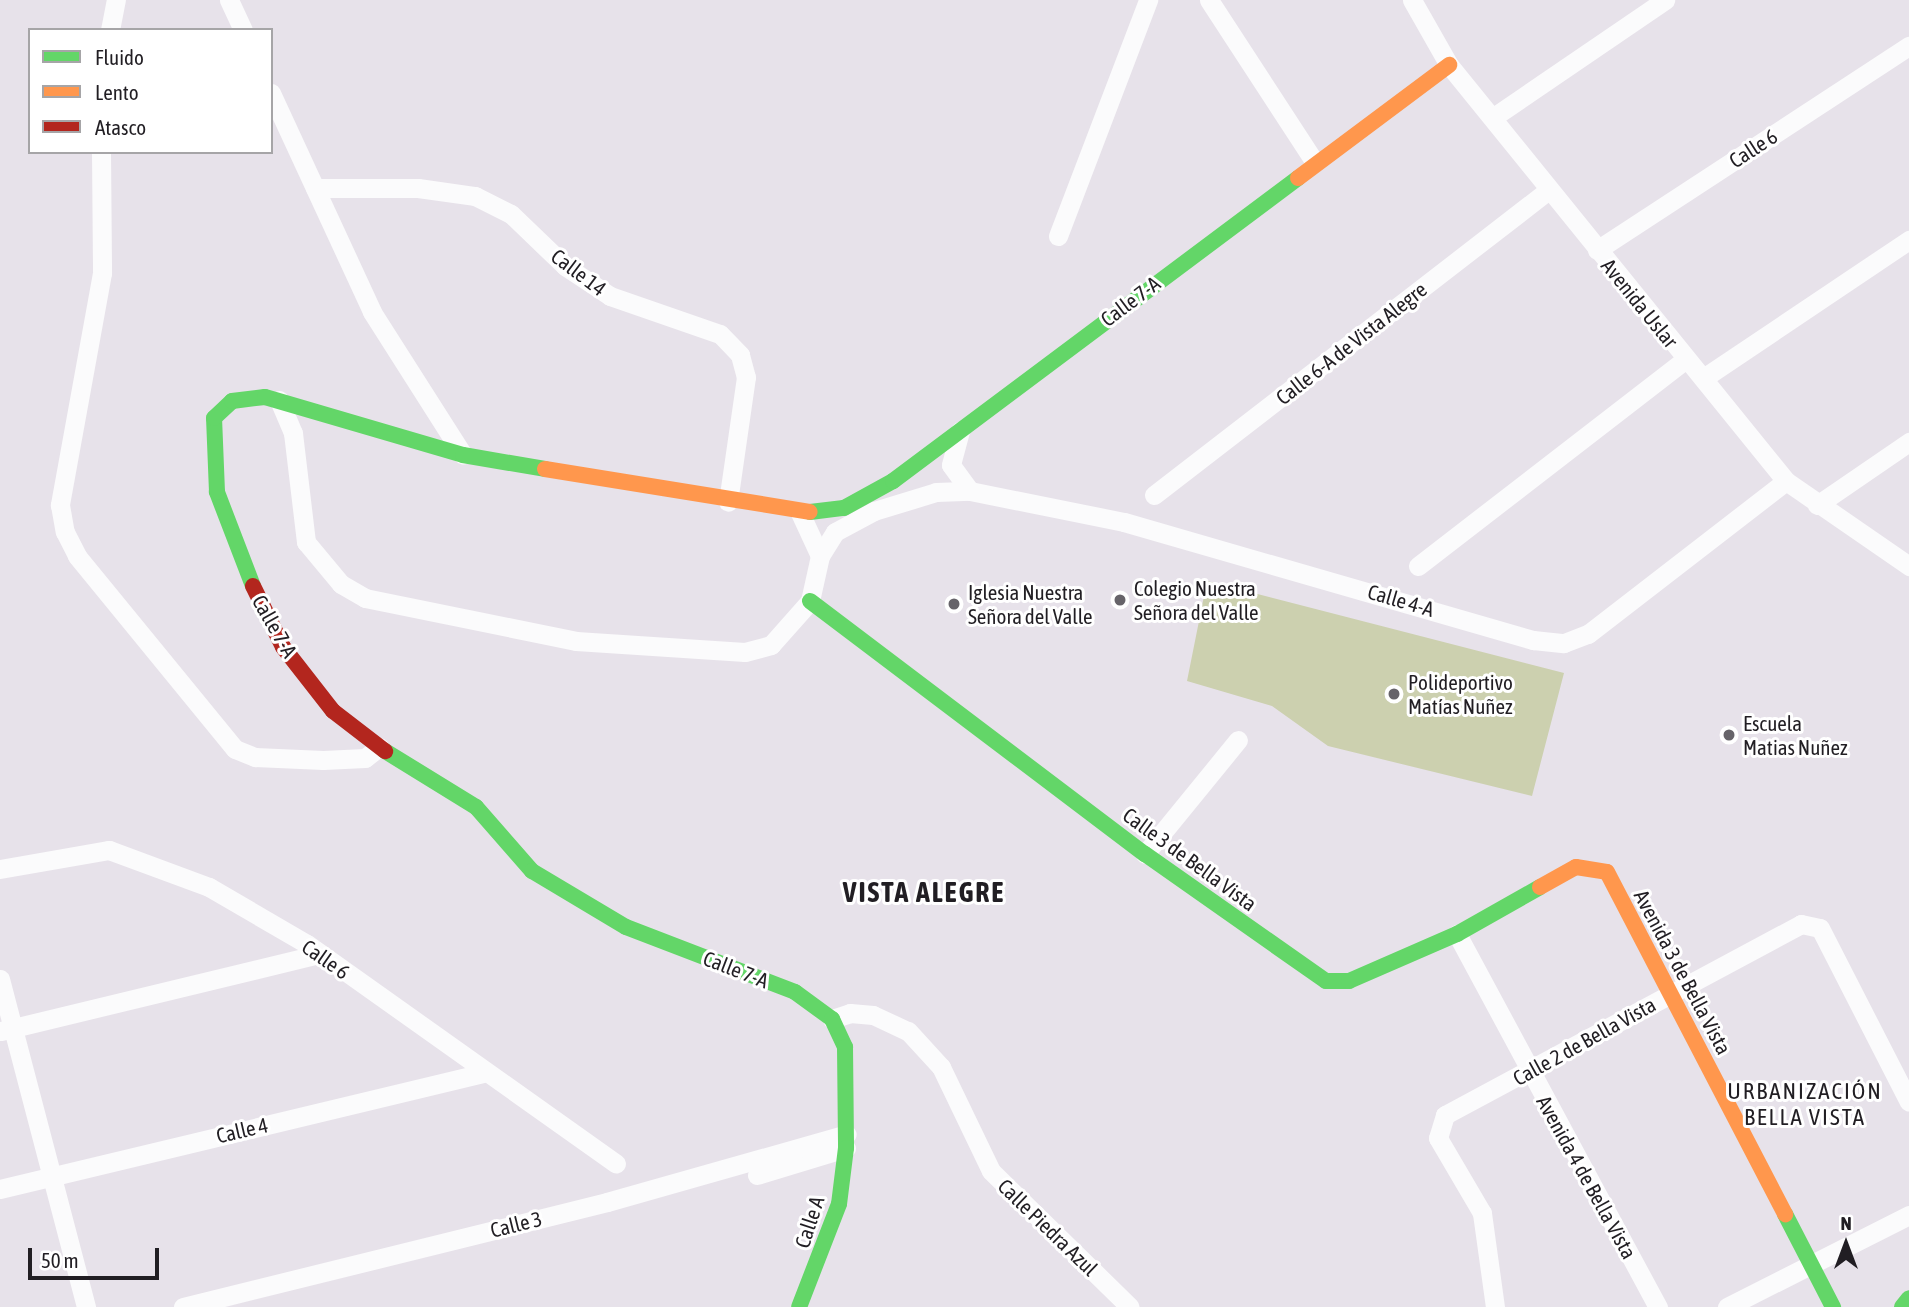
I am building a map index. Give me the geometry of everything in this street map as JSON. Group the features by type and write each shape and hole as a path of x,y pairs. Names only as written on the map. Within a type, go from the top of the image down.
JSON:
{"street":[{"path":"110,28 116,0"},
{"path":"229,0 242,28"},
{"path":"1058,236 1148,0"},
{"path":"1209,0 1314,161"},
{"name":"Avenida Uslar","path":"1412,0 1449,65 1494,116 1549,191 1686,359 1705,377 1786,481 1817,505 1909,566"},
{"path":"1494,116 1665,0"},
{"name":"Calle 6","path":"1597,250 1909,46"},
{"name":"Calle 7-A","path":"832,1019 795,992 626,927 532,871 476,807 379,747 333,711 283,647 232,545 216,492 214,418 232,401 279,400 463,455 800,513 844,508 960,430 1314,161 1449,65"},
{"path":"273,97 373,312 463,455"},
{"path":"101,154 102,273 60,505 65,532 77,556 235,749 255,757 323,760 365,758 379,747"},
{"name":"Calle 14","path":"315,188 418,188 475,196 511,214 565,266 610,296 726,339 746,377 727,502"},
{"name":"Calle 6-A de Vista Alegre","path":"1154,495 1549,191"},
{"path":"1705,377 1909,240"},
{"path":"1418,566 1686,359"},
{"path":"279,400 292,433 306,542 341,583 365,598 576,641 745,652 771,645 810,601 820,556 835,532 874,511 936,492 970,491"},
{"path":"960,430 951,466 970,491"},
{"path":"1817,505 1909,442"},
{"name":"Calle 4-A","path":"970,491 1124,522 1533,640 1564,643 1588,634 1786,481"},
{"path":"800,513 820,556"},
{"name":"Calle 3 de Bella Vista","path":"810,601 1145,854 1326,981 1349,981 1457,934 1576,867"},
{"path":"1145,854 1238,740"},
{"name":"Calle 6","path":"0,869 109,850 209,887 320,954 616,1164"},
{"name":"Avenida 3 de Bella Vista","path":"1576,867 1607,872 1833,1307"},
{"name":"Calle 2 de Bella Vista","path":"1495,1307 1482,1213 1438,1138 1445,1115 1530,1073 1671,992 1801,924 1820,928 1909,1102"},
{"name":"Avenida 4 de Bella Vista","path":"1457,934 1658,1307"},
{"path":"6,1030 320,954"},
{"path":"0,979 6,1030 86,1307"},
{"name":"Calle Piedra Azul","path":"832,1019 850,1013 873,1015 908,1031 948,1079 991,1171 1130,1307"},
{"path":"832,1019 845,1047 847,1141"},
{"name":"Calle 4","path":"0,1189 485,1073"},
{"name":"Calle 3","path":"226,1307 847,1141"},
{"name":"Calle A","path":"799,1307 839,1204 847,1141"},
{"name":"Calle 3","path":"183,1307 608,1206"},
{"path":"1727,1307 1909,1214"},
{"path":"1902,1307 1909,1298"}],"green space":[{"name":"Polideportivo Matías Nuñez","path":"1207,581 1564,673 1532,796 1328,746 1272,706 1187,681"}],"traffic: fast":[{"path":"810,512 844,508 893,481 1298,178"},
{"path":"253,586 217,492 214,418 232,401 265,397 463,455 545,469"},
{"path":"810,601 1145,854 1326,981 1349,981 1457,934 1540,887"},
{"path":"385,751 476,807 532,871 626,927 795,992 832,1019 845,1047 846,1148 839,1204 799,1307"},
{"path":"1785,1214 1833,1307"},
{"path":"1902,1307 1909,1298"}],"traffic: slow":[{"path":"1298,178 1449,65"},
{"path":"545,469 810,512"},
{"path":"1540,887 1576,867 1607,872 1785,1214"}],"traffic: jam":[{"path":"253,586 283,647 333,711 385,751"}],"place":[{"name":"Colegio Nuestra Señora del Valle","path":"1120,600"},
{"name":"Iglesia Nuestra Señora del Valle","path":"954,604"},
{"name":"Polideportivo Matías Nuñez","path":"1394,694"},
{"name":"Escuela Matias Nuñez","path":"1729,735"}],"district":[{"name":"VISTA ALEGRE","path":"924,892"},
{"name":"URBANIZACIÓN BELLA VISTA","path":"1805,1104"}]}
